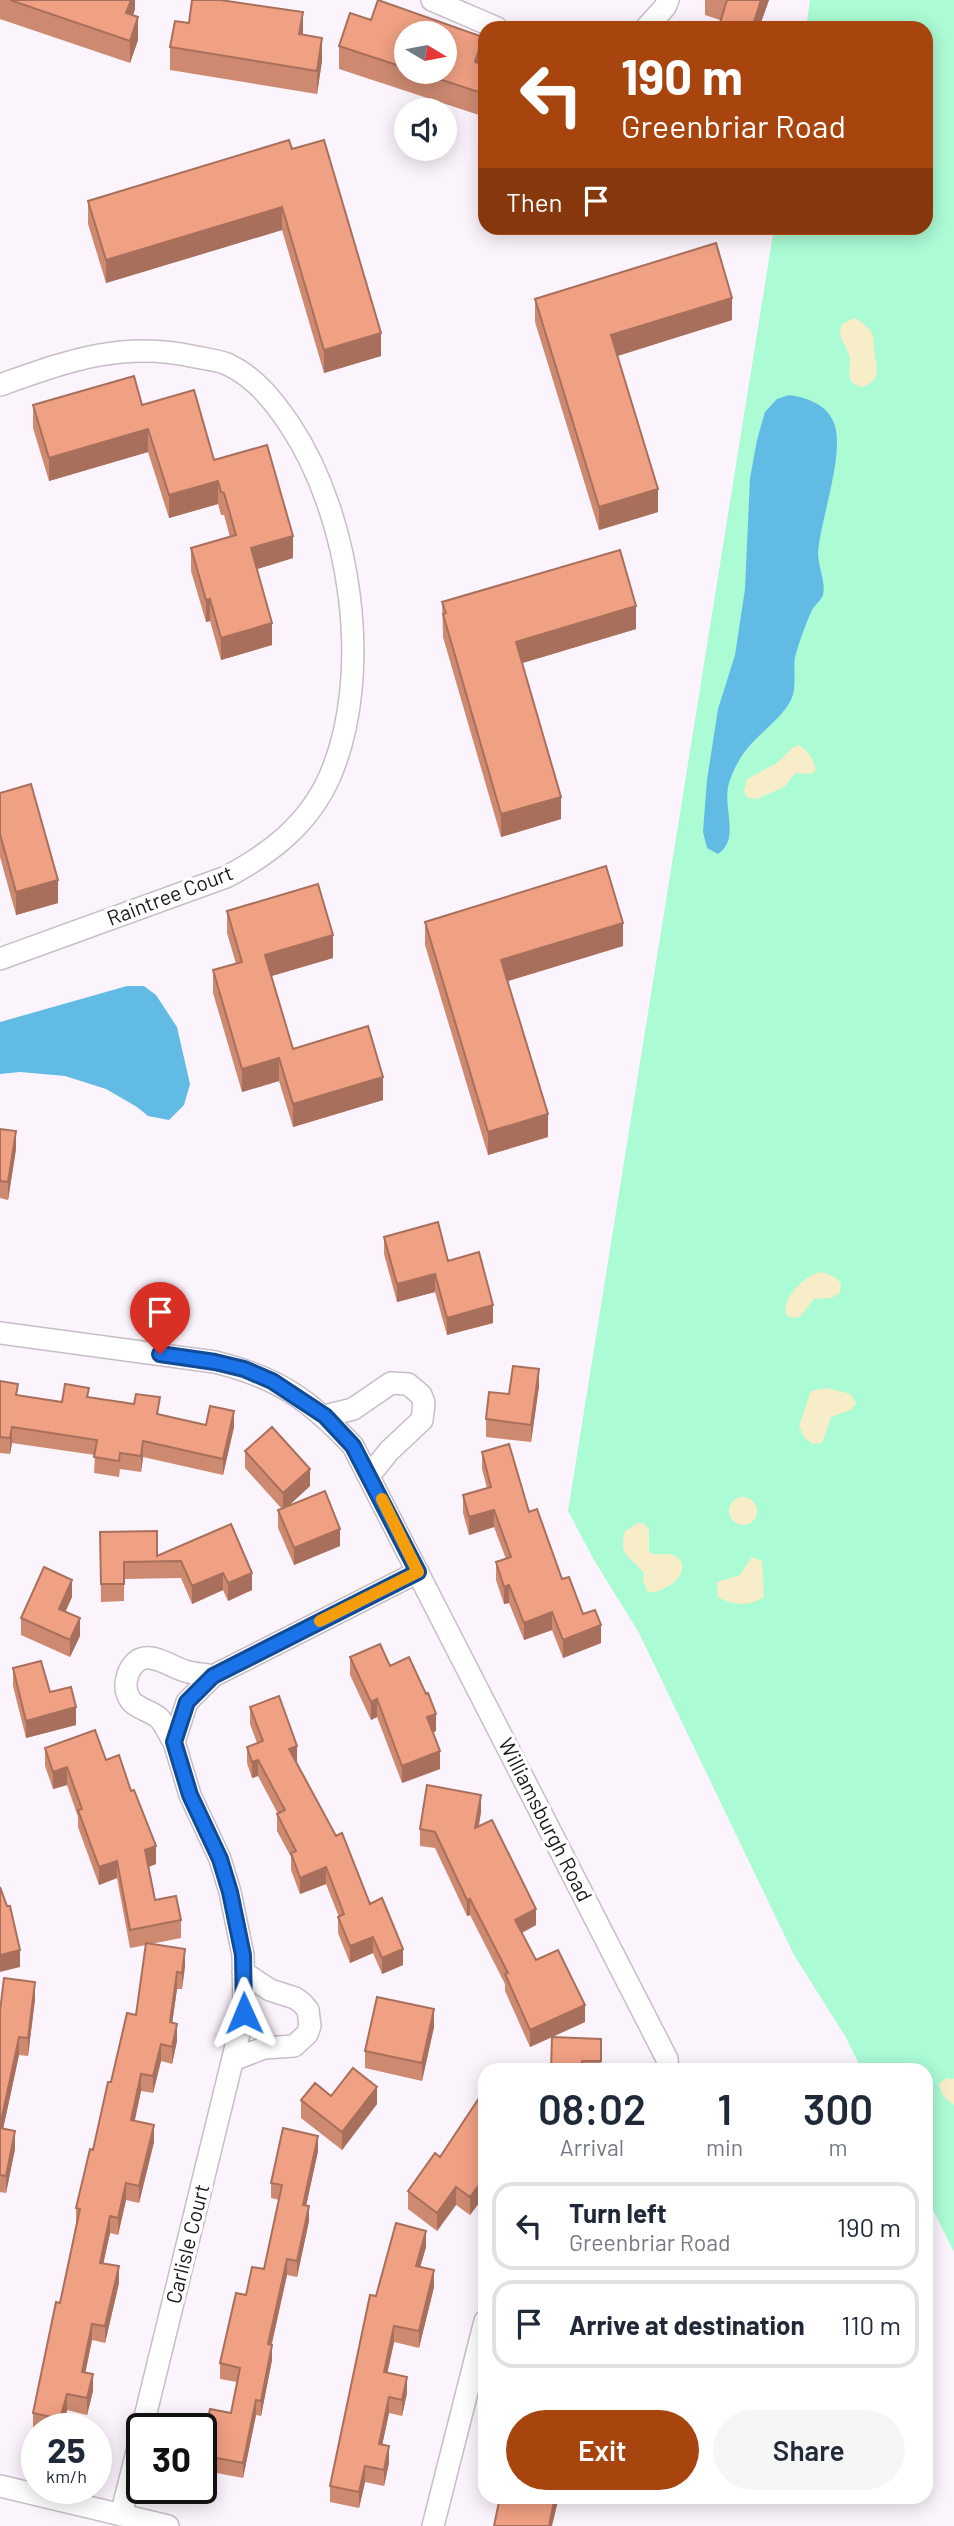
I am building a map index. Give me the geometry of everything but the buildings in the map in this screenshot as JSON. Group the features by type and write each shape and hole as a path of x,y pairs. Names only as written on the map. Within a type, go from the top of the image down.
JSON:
{"street":[{"path":"432,0 481,21"},
{"path":"653,21 668,0"},
{"name":"Raintree Court","path":"0,385 67,361 101,353 136,350 172,351 226,363 260,385 305,446 335,521 345,559 352,640 351,680 340,749 314,806 279,844 254,863 226,877 0,959"},
{"name":"Williamsburgh Road","path":"0,1333 215,1362 244,1369 272,1381 325,1416 353,1446 667,2063"},
{"path":"325,1416 353,1409 391,1383 408,1384 421,1395 424,1403 422,1420 389,1451 369,1476"},
{"path":"174,1742 187,1702 213,1676 418,1572"},
{"name":"Carlisle Court","path":"146,2413 244,2013 243,1955 220,1859 190,1795 174,1742 159,1718 133,1703 126,1687 130,1670 137,1663 153,1658 162,1659 185,1671 213,1676"},
{"path":"233,2060 264,2048 294,2046 307,2034 310,2026 310,2018 296,1998 270,1990 243,1972"},
{"path":"433,2526 478,2349"},
{"path":"0,2486 169,2526"},
{"name":"Carlisle Court","path":"121,2515 126,2495"}],"green space":[{"path":"810,0 954,0 954,2252 933,2210 933,2063 858,2063 845,2036 794,1955 639,1633 594,1560 568,1511 773,235 933,235 933,21 807,21"}],"sand":[{"path":"854,318 868,328 874,340 876,376 863,387 850,379 849,355 840,333 842,324"},
{"path":"798,745 807,752 813,762 816,769 812,774 796,773 784,787 757,799 748,798 744,792 747,779 777,763"},
{"path":"822,1272 841,1283 840,1292 832,1298 814,1299 800,1317 792,1318 786,1315 787,1302 796,1288 809,1277"},
{"path":"827,1388 851,1394 856,1403 851,1410 831,1417 822,1443 813,1444 804,1437 799,1426 811,1391"},
{"path":"743,1497 753,1501 757,1511 753,1521 743,1525 733,1521 729,1511 733,1501"},
{"path":"643,1523 649,1529 649,1552 674,1555 682,1563 680,1575 662,1590 648,1592 643,1581 644,1573 624,1551 625,1531"},
{"path":"752,1557 762,1561 764,1597 741,1604 718,1597 717,1582 740,1575"},
{"path":"946,2078 954,2079 954,2105 940,2088 939,2084"}],"water":[{"path":"789,395 808,400 825,410 833,421 836,433 835,466 818,553 823,595 811,612 802,634 794,662 794,690 788,706 749,747 732,775 727,800 729,839 718,854 707,848 703,832 707,780 718,709 735,655 745,589 750,478 765,412 777,399"},
{"path":"127,986 144,986 156,995 177,1027 190,1084 184,1105 169,1120 148,1116 106,1089 65,1076 20,1072 0,1074 0,1022"}],"slow traffic":[{"path":"320,1621 418,1572 382,1499"}],"route":[{"path":"160,1354 244,1369 272,1381 325,1416 353,1446 418,1572 213,1676 187,1702 174,1742 190,1795 220,1859 230,1892 243,1955 244,2013"}]}
